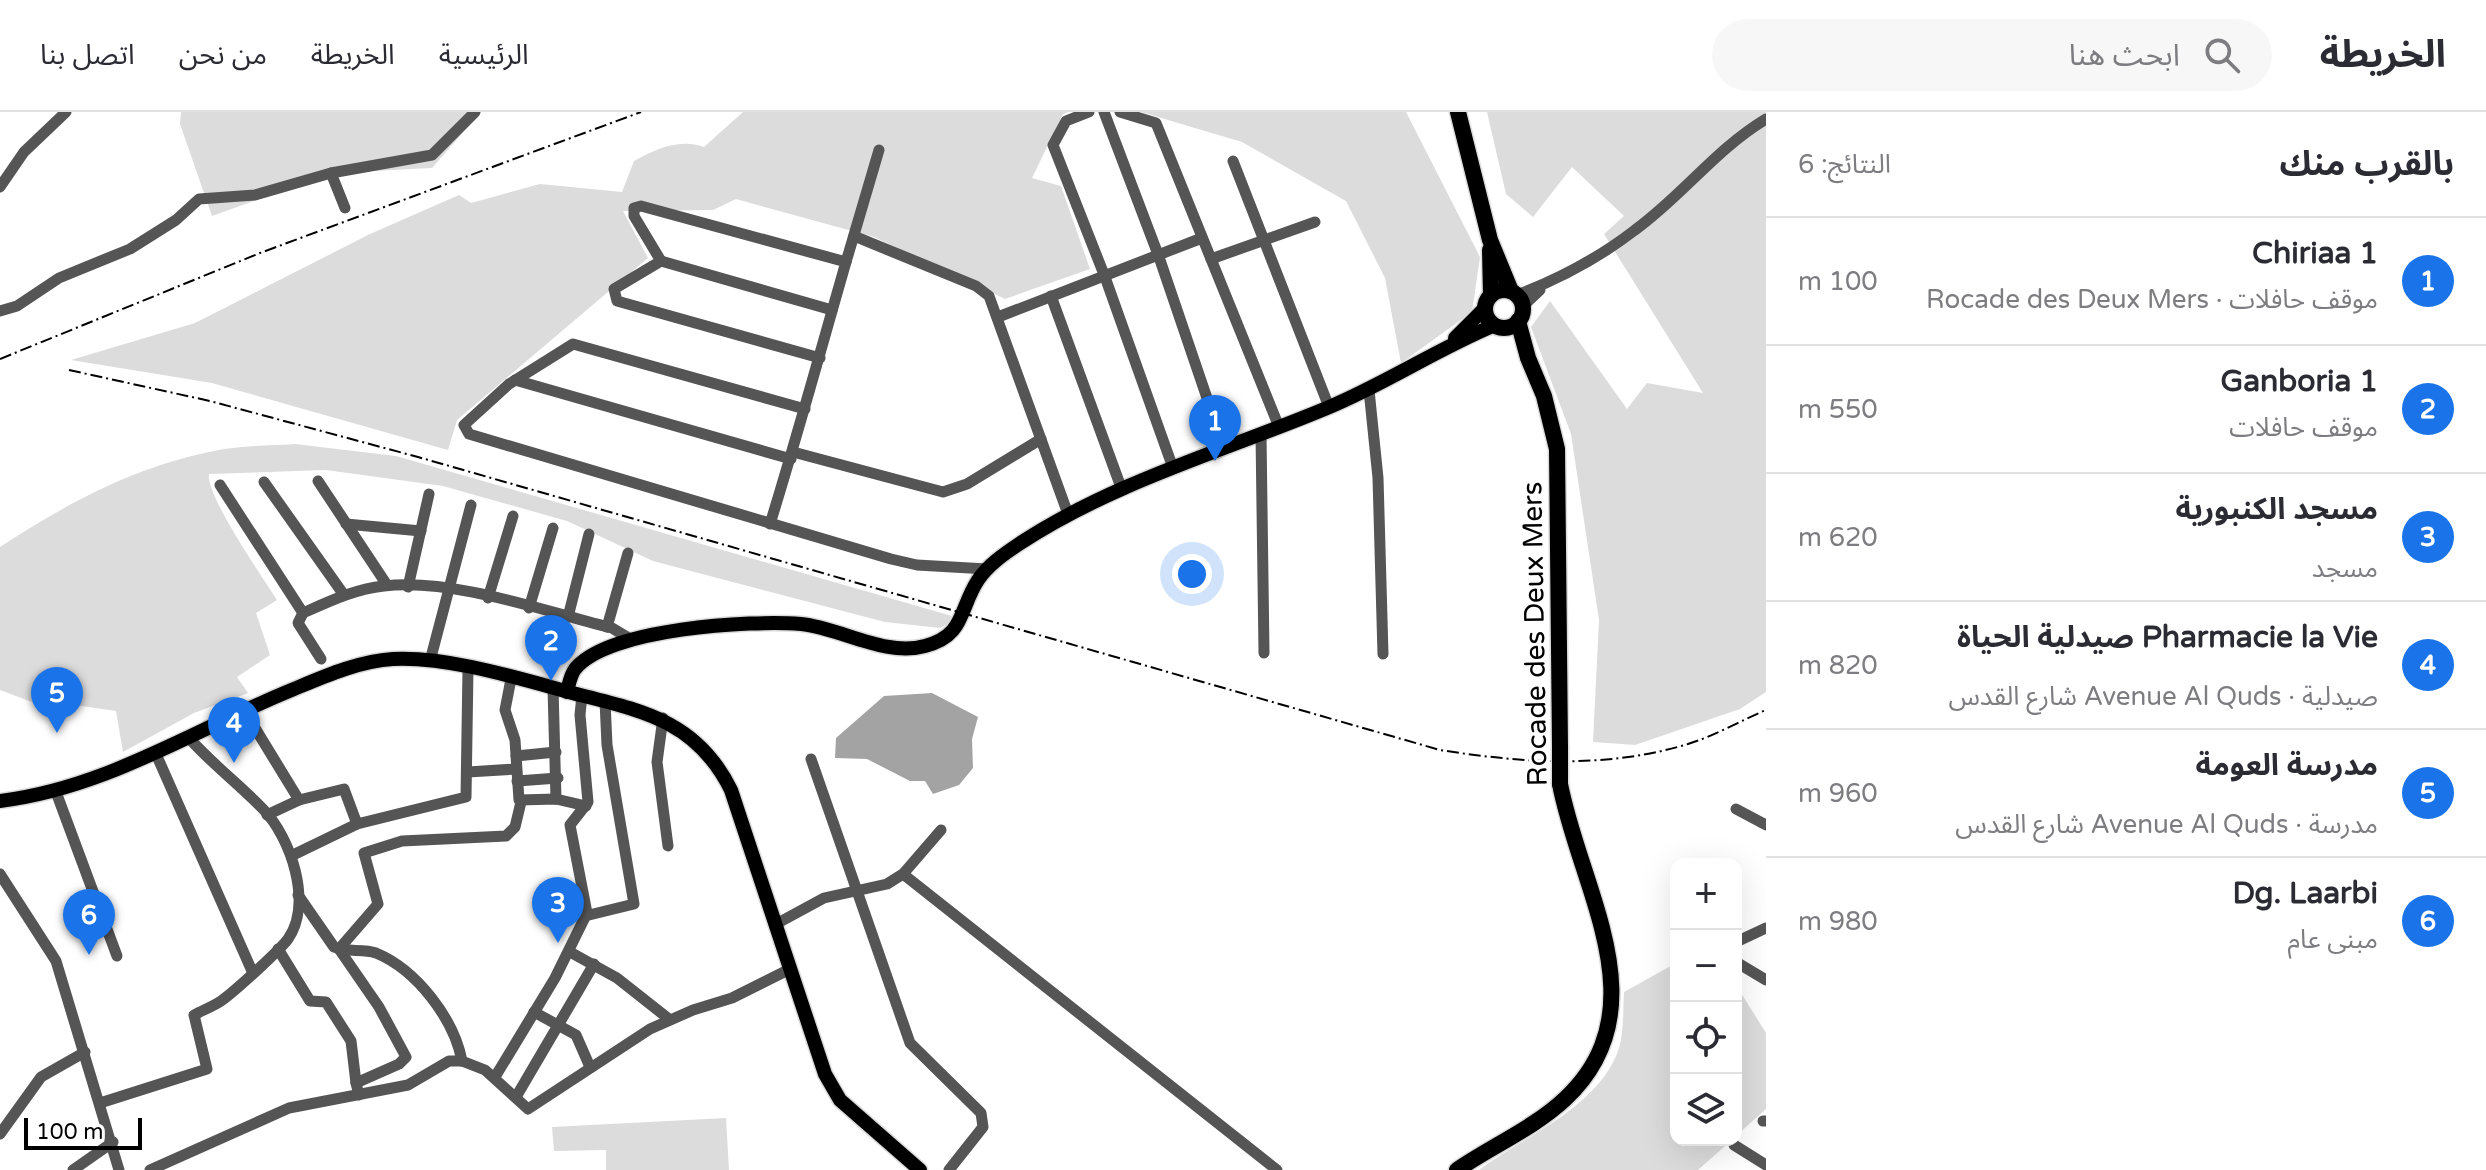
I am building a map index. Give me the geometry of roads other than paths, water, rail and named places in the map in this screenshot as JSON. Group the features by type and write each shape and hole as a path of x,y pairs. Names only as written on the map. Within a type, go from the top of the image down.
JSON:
{"highway":[{"name":"Rocade des Deux Mers","path":"1457,1170 1565,1099 1605,1046 1613,981 1604,939 1570,833 1560,784 1557,449 1544,396 1511,311 1490,240 1458,112"},
{"name":"Rocade des Deux Mers","path":"1488,301 1490,240"},
{"path":"1500,290 1511,311 1488,301 1500,290"}],"main road":[{"path":"1449,344 1488,301"},
{"path":"560,690 578,666 607,648 693,628 783,624 818,627 889,646 924,647 954,633 972,591 1000,556 1068,514 1173,468 1369,390 1511,311"},
{"path":"0,801 56,792 156,754 244,710 359,665 392,659 430,661 468,669 582,695 663,718 714,760 725,779 776,924 813,1044 832,1087 873,1130 920,1170"}],"street":[{"path":"0,187 24,152 66,112"},
{"path":"0,311 17,306 59,278 118,255 154,235 199,199 255,195 331,173 432,155 475,112"},
{"path":"1089,112 1066,121 1053,145 1105,277 1173,468"},
{"path":"1104,112 1159,257 1224,448"},
{"path":"1120,112 1156,123 1279,427"},
{"path":"1511,311 1547,284 1637,229 1725,146 1766,119"},
{"path":"770,524 879,150"},
{"path":"1233,161 1329,407"},
{"path":"331,173 345,208"},
{"path":"832,310 661,261 634,216 637,206 846,262"},
{"path":"1211,259 1315,222"},
{"path":"854,236 976,286 989,296 1068,514"},
{"path":"998,317 1202,238"},
{"path":"661,261 614,289 617,301 820,358"},
{"path":"1051,296 1122,490"},
{"path":"805,409 573,344 515,380 464,425 469,434 917,565 987,569"},
{"path":"515,380 792,455 943,492 967,484 1041,439"},
{"path":"1369,390 1378,478 1383,654"},
{"path":"1261,434 1264,653"},
{"path":"318,481 387,585"},
{"path":"264,482 344,595"},
{"path":"220,485 303,613"},
{"path":"408,587 429,494"},
{"path":"430,661 446,589 471,505"},
{"path":"488,598 513,516"},
{"path":"346,524 421,531"},
{"path":"529,608 553,528"},
{"path":"568,617 589,534"},
{"path":"607,627 628,553"},
{"path":"321,659 298,623 303,613 344,595 387,585 446,589 488,598 607,627 632,640"},
{"path":"293,855 357,824 466,797 468,669"},
{"path":"339,949 378,904 365,852 402,841 506,836 515,827 521,802 515,740 505,710 511,679"},
{"path":"556,799 560,690"},
{"path":"495,1077 570,952 585,916 587,907 570,823 586,806 580,715 582,695"},
{"path":"585,916 634,904 607,745 605,701"},
{"path":"244,710 299,800"},
{"path":"663,718 657,762 668,846"},
{"path":"100,1103 207,1069 194,1015 226,998 291,933 298,895 293,855 267,815 189,738"},
{"path":"516,769 556,752"},
{"path":"156,754 252,971"},
{"path":"811,759 910,1043 981,1113 983,1127 949,1170"},
{"path":"468,772 516,769 558,778"},
{"path":"267,815 299,800 344,789 357,824"},
{"path":"56,792 117,956"},
{"path":"521,802 556,799 586,806"},
{"path":"1736,809 1766,825"},
{"path":"776,924 824,898 887,884 903,874 941,830"},
{"path":"0,874 51,950 113,1142 119,1170"},
{"path":"903,874 1277,1170"},
{"path":"298,895 379,1007 406,1057 399,1064 356,1083"},
{"path":"1742,939 1766,928"},
{"path":"278,949 310,1001 326,1002 349,1037 359,1095"},
{"path":"339,949 375,953 427,992 452,1028 462,1061"},
{"path":"570,952 594,964 669,1019"},
{"path":"516,1097 594,964"},
{"path":"1742,966 1766,980"},
{"path":"150,1170 289,1108 408,1085 447,1061 462,1061 495,1077 529,1109 669,1019 732,998 790,969"},
{"path":"534,1012 576,1035 590,1067"},
{"path":"0,1134 41,1077 85,1052"},
{"path":"73,1170 113,1142"},
{"path":"1736,1146 1766,1165"}],"railway":[{"path":"0,359 260,253 641,112"},
{"path":"69,370 210,401 418,457 1440,750 1533,760 1626,757 1688,744 1766,710"}],"place":[{"name":"Chiriaa 1","path":"1215,461"},
{"name":"Ganboria 1","path":"551,681"},
{"name":"مدرسة العومة","path":"57,733"},
{"name":"Pharmacie la Vie صيدلية الحياة","path":"234,763"},
{"name":"مسجد الكنبورية","path":"558,943"},
{"name":"Dg. Laarbi","path":"89,955"}]}
